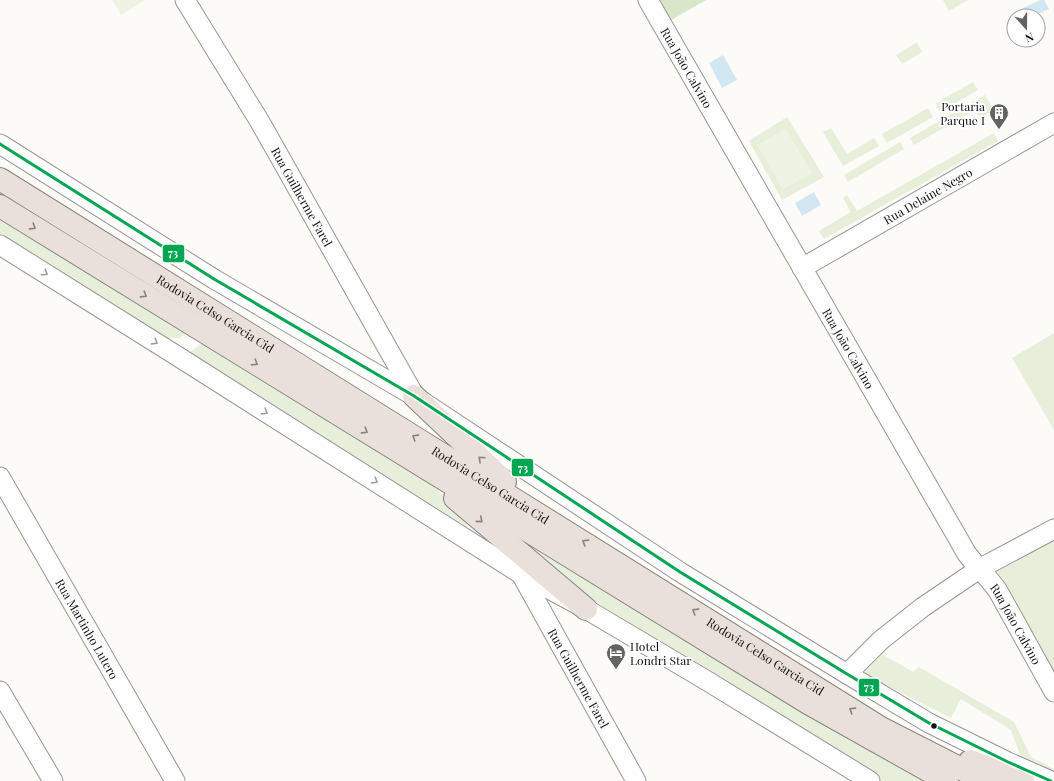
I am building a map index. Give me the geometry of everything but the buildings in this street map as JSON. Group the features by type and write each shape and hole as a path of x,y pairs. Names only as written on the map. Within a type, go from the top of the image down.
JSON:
{"highway":[{"name":"Rodovia Celso Garcia Cid","path":"0,179 540,514 881,728 986,781"},
{"name":"Rodovia Celso Garcia Cid","path":"0,206 808,703 946,781"},
{"path":"414,396 540,514"},
{"path":"421,465 451,495 586,609"},
{"path":"881,728 1023,781"}],"street":[{"name":"Rua Guilherme Farel","path":"185,0 260,122 414,396"},
{"name":"Rua João Calvino","path":"648,0 967,554 979,569 989,578 998,591 1054,692"},
{"name":"Rua Delaine Negro","path":"802,268 1054,123"},
{"path":"0,144 214,279 414,396 680,572 847,674 929,723 1008,762 1051,781"},
{"path":"0,245 521,574 586,609 710,682 870,781"},
{"name":"Rua Martinho Lutero","path":"0,477 175,781"},
{"path":"847,674 880,640 923,607 979,569 1054,529"},
{"name":"Rua Guilherme Farel","path":"521,574 636,781"},
{"path":"0,691 53,781"}],"green space":[{"path":"656,0 706,0 668,22"},
{"path":"943,0 968,0 949,11"},
{"path":"917,42 922,52 902,64 896,55"},
{"path":"973,82 978,90 940,112 936,103"},
{"path":"985,95 994,110 980,118 975,110 914,145 910,138"},
{"path":"928,108 933,117 887,143 882,134"},
{"path":"787,117 824,177 782,200 749,141"},
{"path":"831,128 847,154 874,138 879,146 843,166 823,132"},
{"path":"994,133 998,141 824,239 819,231 851,212 843,198 847,195 857,211"},
{"path":"900,142 904,149 848,182 844,175"},
{"path":"0,214 187,332 187,334 179,338 165,339 0,236"},
{"path":"1054,333 1054,430 1012,358"},
{"path":"206,340 415,472 445,497 469,528 189,353"},
{"path":"466,500 930,781 880,780 765,710 557,577"},
{"path":"1054,539 1054,682 993,572"},
{"path":"882,654 913,672 919,667 1014,722 1031,757 1054,769 1054,775 1022,760 1011,730 961,699 951,718 864,674"}],"shaded area":[{"path":"112,0 145,0 121,15"},
{"path":"786,129 812,173 783,189 757,145"}],"water":[{"path":"1040,0 1044,0 1049,9 1046,10 1046,8 1023,8"},
{"path":"723,55 737,80 722,88 709,63"},
{"path":"814,192 821,205 802,216 795,203"}],"transit line":[{"name":"73","path":"0,144 214,279 414,396 680,572 847,674 929,723 1008,762 1051,781"}],"place":[{"name":"Portaria Parque I","path":"999,130"},
{"name":"Hotel Londri Star","path":"616,670"}]}
